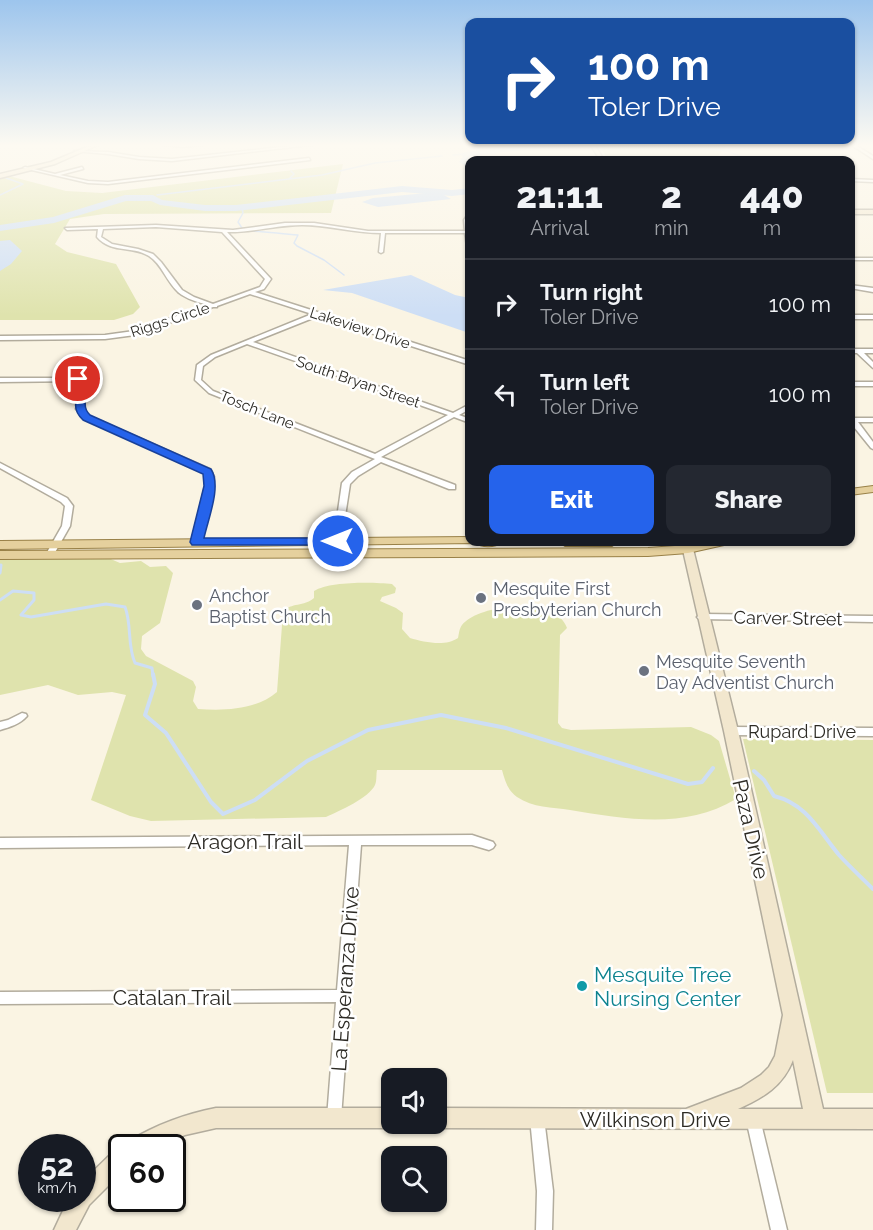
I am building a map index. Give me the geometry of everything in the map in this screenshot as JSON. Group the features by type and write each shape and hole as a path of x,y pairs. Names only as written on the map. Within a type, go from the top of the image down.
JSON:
{"main road":[{"path":"855,484 873,482"},
{"path":"855,493 873,491"},
{"path":"0,555 53,549 196,542 238,548"},
{"path":"337,547 465,542"},
{"path":"0,545 53,549 465,545"},
{"path":"522,546 648,552 680,546"}],"street":[{"path":"855,212 873,212"},
{"path":"285,224 287,216"},
{"path":"67,229 156,226 224,231 285,224 325,225 358,231 465,232"},
{"path":"100,227 99,237 102,241 112,247 152,256 179,291 215,306"},
{"path":"224,231 267,279 262,288 250,292"},
{"path":"381,252 383,232"},
{"path":"855,259 873,259"},
{"path":"855,287 873,290"},
{"name":"Riggs Circle","path":"0,338 118,336 153,328 250,292"},
{"name":"Lakeview Drive","path":"250,292 465,361"},
{"name":"Tosch Lane","path":"317,314 213,356 200,365 198,380 211,392 452,487"},
{"path":"855,317 873,317"},
{"name":"South Bryan Street","path":"247,342 465,419"},
{"path":"855,351 873,351"},
{"path":"859,351 873,366"},
{"path":"0,380 84,379 87,382 80,409 87,417 207,471 210,477 209,486 196,542"},
{"path":"855,384 873,384"},
{"path":"337,547 346,483 400,442 465,409"},
{"path":"855,420 873,420"},
{"path":"855,424 873,447"},
{"path":"0,465 64,500 69,506 66,526 53,549"},
{"name":"Paza Drive","path":"685,546 730,731 815,1119"},
{"name":"Carver Street","path":"702,617 873,619"},
{"path":"0,726 11,723 22,716"},
{"name":"Rupard Drive","path":"730,731 873,732"},
{"name":"Aragon Trail","path":"0,843 472,840 489,845"},
{"name":"La Esperanza Drive","path":"334,1118 356,841"},
{"name":"Catalan Trail","path":"0,998 344,996"},
{"path":"681,1119 741,1099 777,1073 788,1043 791,1010"},
{"path":"159,1134 192,1122 216,1118 381,1118"},
{"path":"537,1118 545,1191 544,1230"},
{"name":"Wilkinson Drive","path":"447,1119 873,1119"},
{"path":"753,1119 779,1230"},
{"path":"96,1184 108,1171"},
{"path":"65,1230 75,1212"}],"green space":[{"path":"0,201 334,201 331,213 104,214 70,219 55,244 67,252 116,264 140,307 133,314 114,320 0,320"},
{"path":"106,557 120,563 141,561 150,567 166,566 173,573 160,623 142,636 141,649 146,656 193,681 196,687 193,701 198,709 218,710 250,706 277,692 283,612 290,607 310,601 314,598 314,591 330,585 392,584 396,588 395,593 382,597 380,601 403,613 402,629 410,638 434,643 453,641 458,638 462,625 484,612 516,606 533,607 548,611 560,618 567,628 560,635 558,723 562,728 571,730 691,727 711,735 719,741 736,799 717,809 696,815 634,819 523,801 511,792 502,770 377,770 375,785 367,795 326,817 151,821 130,816 91,800 126,695 112,692 78,695 48,685 0,695 0,559"},
{"path":"743,739 873,740 873,1093 827,1093"}],"water":[{"path":"364,201 429,201 378,207"},
{"path":"10,240 22,251 11,264 0,271 0,241"},
{"path":"411,275 455,295 465,297 465,332 352,293 323,290"}],"waterway":[{"path":"0,228 54,220 114,201"},
{"path":"159,201 205,208 236,208 287,201"},
{"path":"242,208 243,213 238,222 242,228"},
{"path":"247,231 298,235 294,243 297,246 324,260 344,275"},
{"path":"0,573 1,565"},
{"path":"0,600 13,591 34,593 34,600 21,615 31,617 106,604 125,607 135,663 152,668 153,676"},
{"path":"153,674 155,684 145,715 166,733 211,802 223,814 255,800 307,761 368,730 441,715 506,728 688,784 702,782 713,768"},
{"path":"754,771 764,780 774,796 795,805 804,812 839,855 873,889"}],"place":[{"name":"Mesquite First Presbyterian Church","path":"481,598"},
{"name":"Anchor Baptist Church","path":"197,605"},
{"name":"Mesquite Seventh Day Adventist Church","path":"644,671"},
{"name":"Mesquite Tree Nursing Center","path":"582,986"}],"route":[{"path":"78,379 84,379 87,382 80,409 87,417 207,471 210,477 209,486 196,542 338,541"}]}
